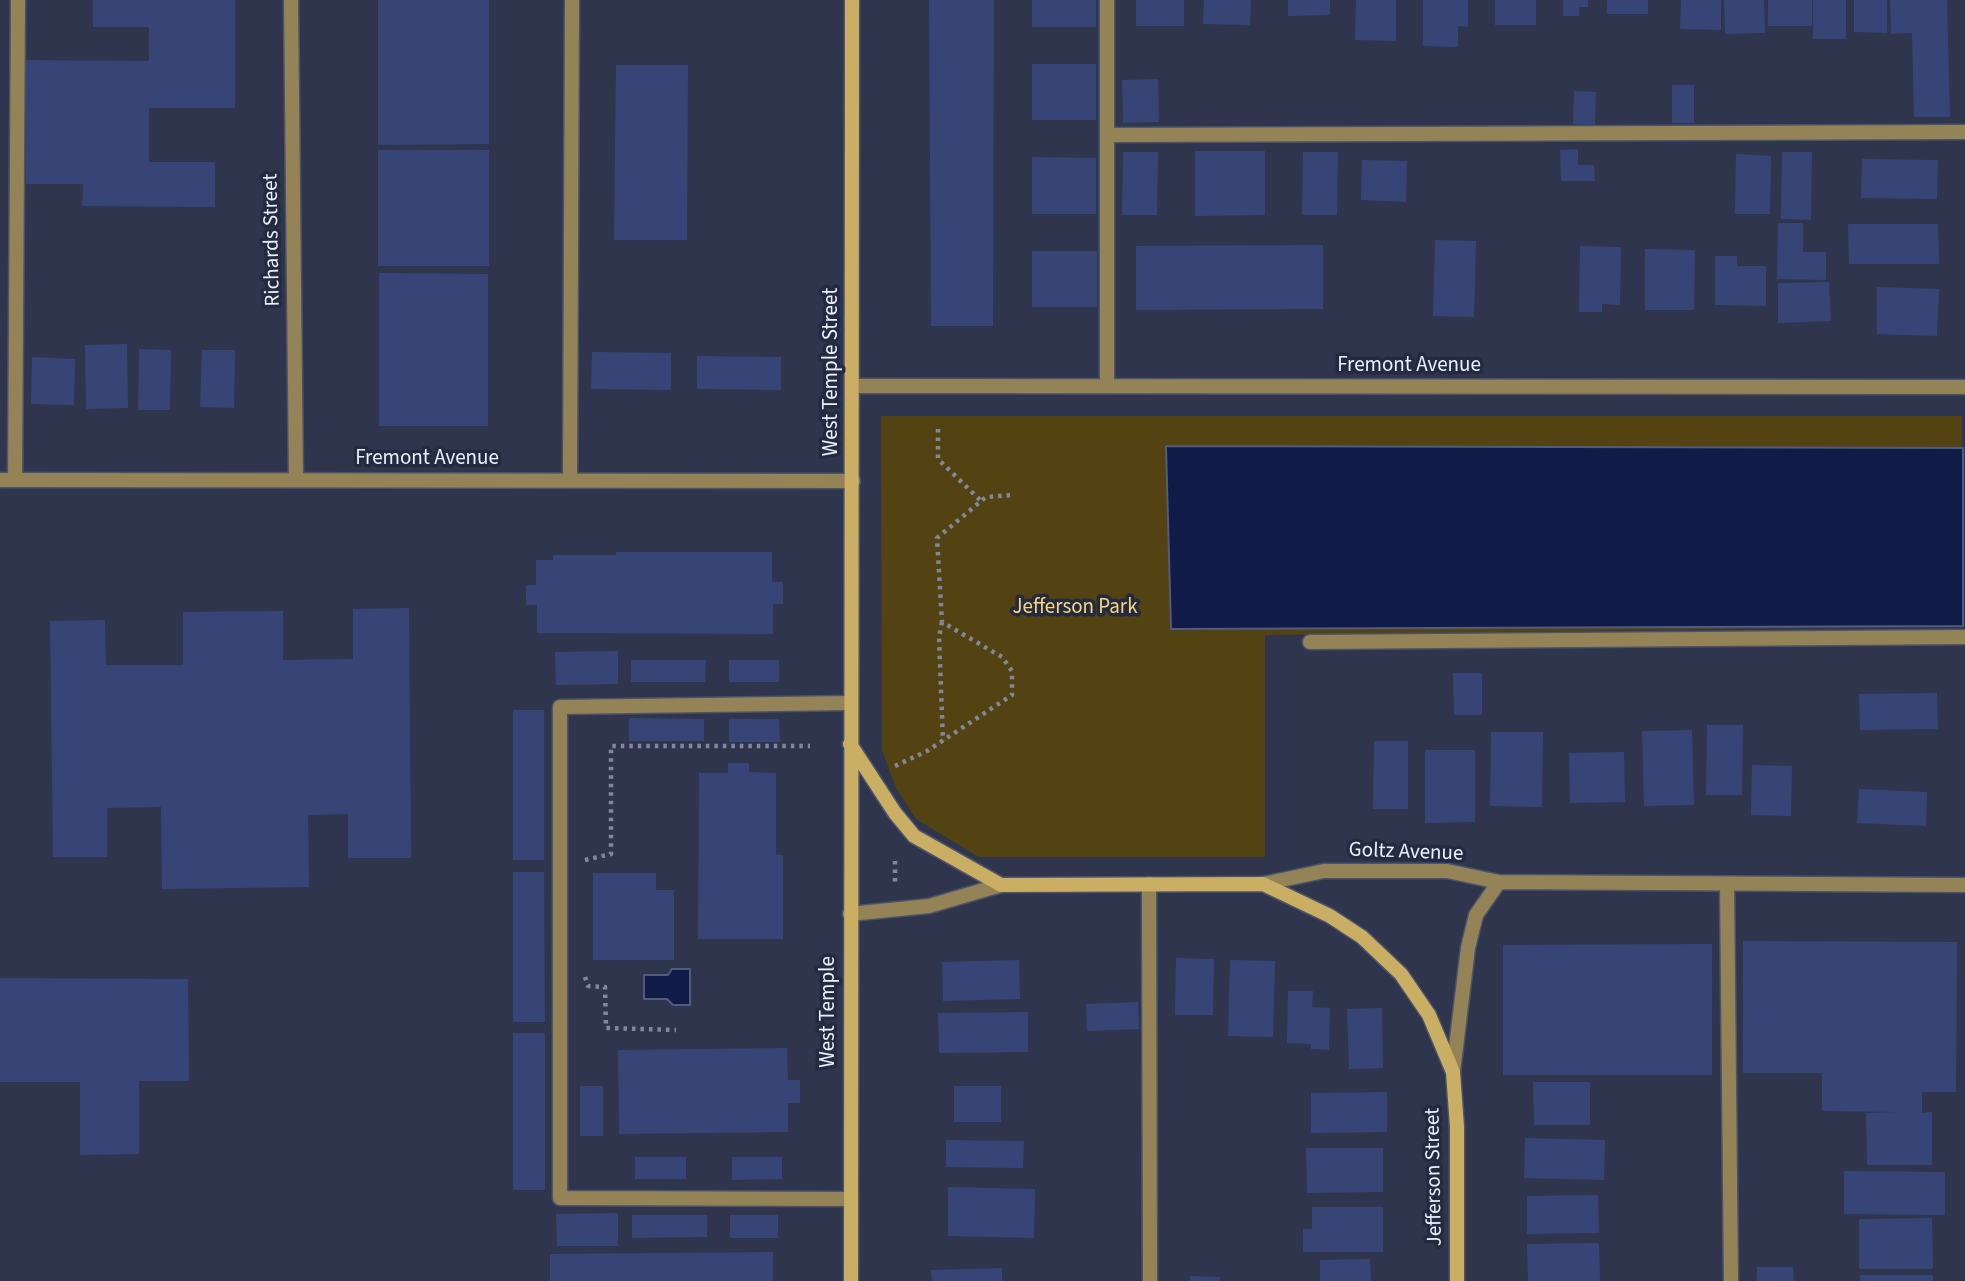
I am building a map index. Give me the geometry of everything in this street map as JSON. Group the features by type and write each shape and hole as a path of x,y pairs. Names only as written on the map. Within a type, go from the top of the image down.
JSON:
{"street":[{"path":"7,480 18,0"},
{"name":"Richards Street","path":"291,0 296,480"},
{"path":"570,479 572,0"},
{"name":"West Temple Street","path":"850,743 854,386 852,0"},
{"path":"1107,0 1107,386"},
{"path":"1107,135 1965,132"},
{"name":"Fremont Avenue","path":"854,386 1965,387"},
{"name":"Fremont Avenue","path":"7,480 853,481"},
{"path":"1310,642 1965,637"},
{"path":"849,703 560,707 560,1198 851,1199"},
{"path":"850,743 895,813 914,836 1001,885"},
{"name":"West Temple","path":"850,743 851,1281"},
{"name":"Goltz Avenue","path":"850,914 929,906 1001,885 1263,884 1324,871 1447,871 1499,882 1965,885"},
{"name":"Jefferson Street","path":"1457,1281 1457,1127 1453,1072 1468,948 1476,915 1499,882"},
{"path":"1149,884 1150,1281"},
{"name":"Jefferson Street","path":"1263,884 1330,916 1362,937 1401,974 1429,1015 1453,1072"},
{"path":"1727,884 1731,1281"}],"path":[{"path":"938,429 938,459 981,501"},
{"path":"943,741 939,637 942,622 937,538 986,497 1013,495"},
{"path":"895,766 943,741 1012,695 1012,671 1002,657 942,622"},
{"path":"585,872 584,858 611,854 611,746 810,746"},
{"path":"895,861 895,885"},
{"path":"585,967 588,986 605,986 606,1028 676,1030"}],"green space":[{"name":"Jefferson Park","path":"881,416 1962,416 1963,626 1265,635 1265,857 979,857 916,819 896,788 882,750"}],"water":[{"path":"1166,446 1963,448 1963,626 1171,629"},
{"path":"672,969 690,969 690,1005 673,1005 667,999 644,999 644,975 668,975"}],"building":[{"path":"93,0 235,0 235,108 149,108 149,162 215,162 215,207 82,206 83,184 26,184 26,60 149,61 149,27 93,27"},
{"path":"378,0 489,0 489,144 378,145"},
{"path":"929,0 994,0 993,326 931,326"},
{"path":"1032,0 1096,0 1096,27 1032,27"},
{"path":"1136,0 1184,0 1184,26 1136,26"},
{"path":"1204,0 1251,0 1250,25 1203,24"},
{"path":"1288,0 1330,0 1330,15 1288,16"},
{"path":"1356,0 1396,0 1396,41 1355,40"},
{"path":"1423,0 1468,0 1468,27 1458,26 1458,47 1423,46"},
{"path":"1495,0 1536,0 1536,25 1495,25"},
{"path":"1563,0 1588,0 1588,7 1579,7 1579,16 1563,16"},
{"path":"1607,0 1648,0 1648,14 1607,14"},
{"path":"1681,0 1721,0 1721,30 1680,29"},
{"path":"1724,0 1764,0 1765,33 1725,34"},
{"path":"1768,0 1812,0 1812,26 1768,26"},
{"path":"1813,0 1846,0 1846,39 1813,39"},
{"path":"1854,0 1887,0 1887,33 1854,32"},
{"path":"1890,0 1947,0 1950,117 1914,117 1912,33 1891,34"},
{"path":"1032,64 1096,64 1096,120 1032,120"},
{"path":"616,65 688,65 687,240 614,240"},
{"path":"1158,79 1159,122 1123,123 1122,80"},
{"path":"1672,85 1694,85 1694,123 1672,123"},
{"path":"1574,91 1596,92 1595,125 1573,124"},
{"path":"1578,149 1578,165 1594,165 1595,181 1561,181 1560,150"},
{"path":"378,150 489,150 489,266 378,266"},
{"path":"1195,151 1265,151 1265,215 1195,216"},
{"path":"1123,152 1158,152 1157,215 1122,215"},
{"path":"1303,152 1338,152 1337,215 1302,215"},
{"path":"1782,152 1812,152 1811,220 1781,219"},
{"path":"1736,154 1771,156 1770,214 1735,214"},
{"path":"1032,157 1096,158 1096,214 1032,214"},
{"path":"1862,159 1938,160 1937,199 1861,198"},
{"path":"1362,160 1407,161 1406,202 1361,200"},
{"path":"1778,223 1803,223 1803,252 1826,252 1826,280 1777,279"},
{"path":"1848,224 1938,224 1939,264 1849,264"},
{"path":"1435,240 1476,241 1474,317 1433,316"},
{"path":"1323,245 1323,309 1136,310 1136,246"},
{"path":"1580,246 1621,247 1620,305 1602,304 1602,312 1579,312"},
{"path":"1645,249 1695,250 1694,310 1645,310"},
{"path":"1032,251 1097,251 1097,307 1032,307"},
{"path":"1715,256 1737,256 1737,266 1766,266 1766,306 1715,305"},
{"path":"379,273 488,274 488,426 379,426"},
{"path":"1829,282 1831,321 1778,323 1778,283"},
{"path":"1877,287 1939,289 1937,336 1877,334"},
{"path":"127,344 128,408 86,409 85,345"},
{"path":"139,349 171,350 170,410 138,410"},
{"path":"202,350 235,350 234,408 200,407"},
{"path":"592,352 671,353 671,390 591,389"},
{"path":"697,356 781,357 781,390 697,389"},
{"path":"32,357 75,359 74,405 31,404"},
{"path":"616,552 772,552 772,582 783,582 783,604 773,604 773,634 537,633 537,605 526,605 526,585 536,585 536,560 553,560 553,555 616,555"},
{"path":"409,608 411,858 348,858 348,814 308,815 309,887 162,889 161,807 107,808 107,857 53,857 50,621 105,620 106,665 183,665 183,612 283,611 283,660 353,659 353,609"},
{"path":"618,651 618,684 556,685 555,652"},
{"path":"631,660 706,660 705,682 631,682"},
{"path":"729,660 779,660 779,682 729,682"},
{"path":"1453,673 1482,673 1482,715 1454,715"},
{"path":"1937,693 1938,729 1860,730 1859,694"},
{"path":"513,710 544,710 544,860 513,860"},
{"path":"629,718 704,719 704,741 629,741"},
{"path":"729,719 779,719 780,742 729,742"},
{"path":"1707,725 1743,725 1742,795 1706,795"},
{"path":"1692,730 1694,805 1644,806 1642,731"},
{"path":"1491,732 1543,732 1542,807 1490,806"},
{"path":"1374,741 1408,741 1408,809 1373,809"},
{"path":"1425,750 1475,750 1475,822 1425,823"},
{"path":"1624,752 1625,802 1570,803 1569,753"},
{"path":"728,763 749,763 749,772 776,773 776,855 783,855 783,939 698,939 699,773 728,773"},
{"path":"1752,765 1792,766 1791,816 1751,815"},
{"path":"1859,789 1927,792 1926,826 1857,823"},
{"path":"513,872 544,872 545,1022 513,1022"},
{"path":"593,873 656,873 656,890 674,890 674,960 593,960"},
{"path":"1743,941 1957,942 1956,1092 1922,1092 1922,1113 1932,1112 1932,1165 1867,1165 1866,1113 1897,1112 1822,1111 1822,1073 1743,1073"},
{"path":"1712,944 1712,1075 1503,1075 1503,945"},
{"path":"1176,958 1214,959 1213,1015 1175,1015"},
{"path":"1019,960 1020,999 943,1001 942,962"},
{"path":"1230,960 1275,961 1273,1037 1228,1036"},
{"path":"0,978 188,979 189,1081 139,1081 139,1154 80,1155 80,1082 0,1082"},
{"path":"1288,991 1313,991 1312,1007 1330,1008 1329,1050 1311,1049 1311,1044 1287,1043"},
{"path":"1138,1002 1139,1029 1087,1031 1086,1004"},
{"path":"1382,1008 1383,1068 1349,1069 1347,1009"},
{"path":"1028,1012 1028,1052 939,1053 938,1013"},
{"path":"513,1033 545,1033 545,1190 513,1190"},
{"path":"787,1048 788,1080 800,1080 800,1103 788,1103 788,1132 619,1134 618,1050"},
{"path":"1533,1082 1590,1082 1590,1125 1534,1125"},
{"path":"580,1086 603,1086 603,1136 580,1136"},
{"path":"954,1086 1001,1086 1001,1122 954,1122"},
{"path":"1387,1092 1387,1132 1311,1133 1311,1093"},
{"path":"1525,1138 1605,1140 1604,1180 1524,1178"},
{"path":"946,1140 1024,1141 1023,1168 946,1167"},
{"path":"1306,1148 1383,1148 1383,1192 1307,1193"},
{"path":"635,1157 686,1157 686,1179 635,1179"},
{"path":"732,1157 782,1157 782,1179 732,1180"},
{"path":"1844,1171 1945,1172 1945,1215 1844,1214"},
{"path":"948,1187 1035,1189 1034,1238 948,1236"},
{"path":"1598,1195 1599,1233 1527,1234 1527,1196"},
{"path":"1312,1207 1383,1207 1383,1252 1303,1252 1303,1229 1312,1229"},
{"path":"618,1213 618,1246 557,1246 556,1214"},
{"path":"632,1215 707,1215 707,1237 632,1238"},
{"path":"730,1215 778,1215 778,1238 730,1238"},
{"path":"1932,1218 1933,1269 1859,1269 1859,1219"},
{"path":"1599,1243 1600,1281 1528,1281 1527,1244"},
{"path":"773,1252 773,1281 550,1281 550,1254"},
{"path":"1370,1259 1371,1281 1320,1281 1320,1260"},
{"path":"1757,1267 1793,1267 1794,1281 1757,1281"},
{"path":"1002,1268 1002,1281 932,1281 931,1270"},
{"path":"1860,1275 1933,1275 1933,1281 1860,1281"},
{"path":"1190,1276 1220,1277 1220,1281 1190,1281"}]}
